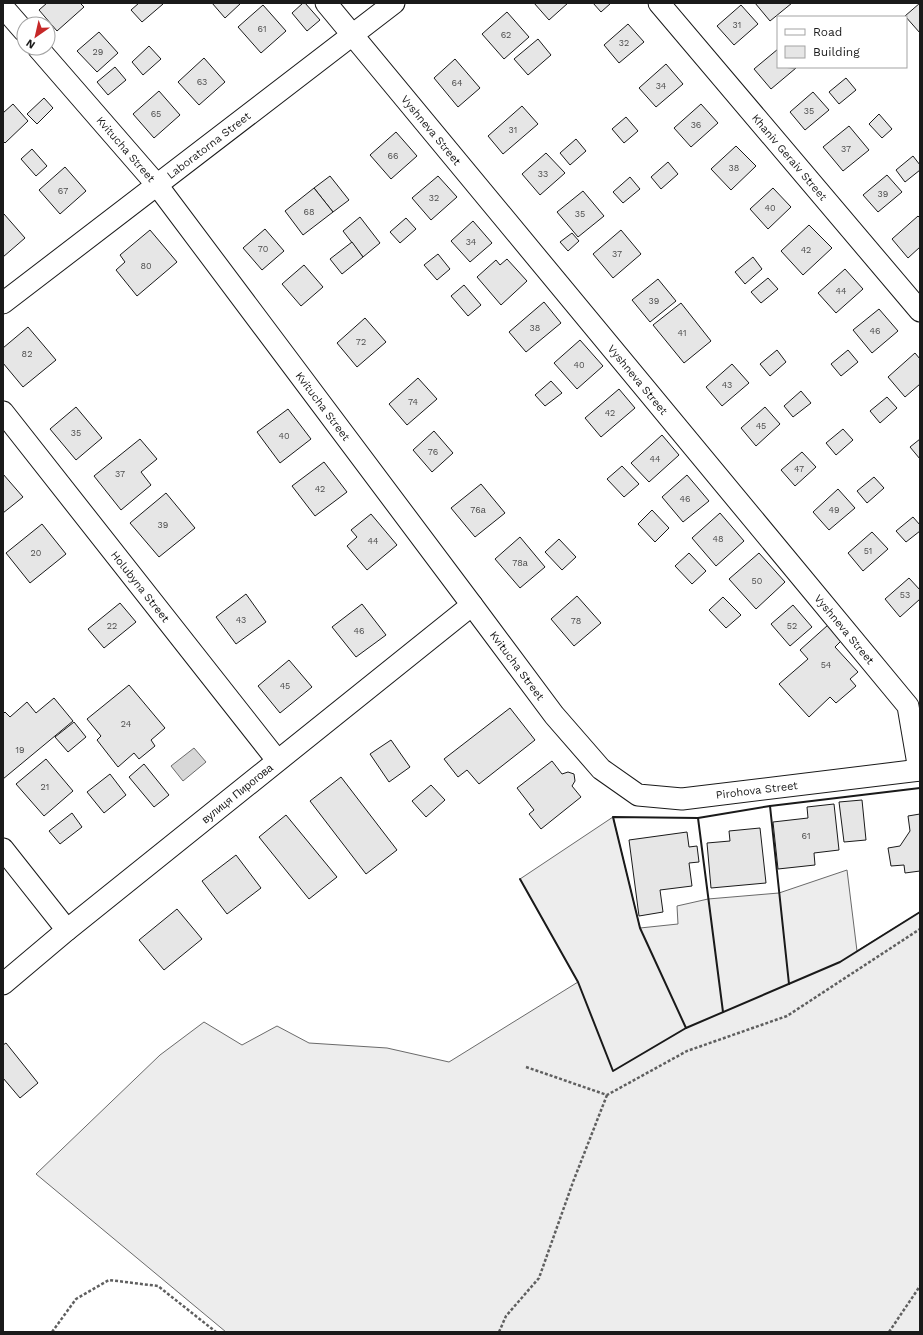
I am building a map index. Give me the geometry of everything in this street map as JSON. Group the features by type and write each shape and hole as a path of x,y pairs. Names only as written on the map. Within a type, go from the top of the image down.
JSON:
{"street":[{"name":"Vyshneva Street","path":"326,3 908,706 920,770"},
{"name":"Laboratorna Street","path":"3,303 394,3"},
{"name":"Khaniv Geraiv Street","path":"659,3 920,311"},
{"path":"3,7 16,22"},
{"name":"Kvitucha Street","path":"45,56 157,185 554,715 601,769"},
{"name":"Holubyna Street","path":"3,412 277,760"},
{"name":"вулиця Пирогова","path":"3,984 67,930 277,760 472,605"},
{"name":"Pirohova Street","path":"601,769 638,796 682,798 920,770"},
{"path":"3,849 67,930"}],"path":[{"path":"499,1332 506,1316 539,1278 573,1182 607,1095 688,1051 787,1016 920,929"},
{"path":"526,1067 607,1095"},
{"path":"52,1332 76,1300 109,1280 158,1286 216,1332"},
{"path":"889,1332 920,1286"}],"shaded area":[{"path":"194,748 206,762 183,781 171,766"},
{"path":"613,817 640,928 678,924 677,906 708,899 779,893 847,870 857,951 920,912 920,1332 226,1332 36,1174 160,1055 204,1022 242,1045 277,1026 309,1043 387,1048 449,1062 578,982 520,879"}],"building":[{"path":"47,3 80,3 84,7 57,31 56,16 44,16 39,10"},
{"path":"139,3 163,4 142,22 131,10"},
{"path":"212,3 241,3 225,18"},
{"path":"303,3 305,3 320,20 307,31 292,13"},
{"path":"534,3 568,3 549,20"},
{"path":"593,3 611,3 601,12"},
{"path":"755,3 792,3 770,21"},
{"path":"920,3 920,33 907,18 907,16 905,16"},
{"path":"263,5 286,31 261,53 238,27"},
{"path":"741,5 758,24 734,45 717,26"},
{"path":"507,12 529,37 504,59 482,34"},
{"path":"628,24 644,42 619,63 604,45"},
{"path":"99,32 118,53 97,72 77,51"},
{"path":"538,39 551,55 528,75 514,59"},
{"path":"149,46 161,59 143,75 132,62"},
{"path":"777,50 777,68 796,68 771,89 754,69"},
{"path":"204,58 225,82 199,105 178,82"},
{"path":"455,59 480,88 458,107 434,78"},
{"path":"666,64 683,84 656,107 639,88"},
{"path":"115,67 126,80 108,95 97,82"},
{"path":"846,78 856,90 839,104 829,92"},
{"path":"159,91 180,115 154,138 133,114"},
{"path":"813,92 829,110 805,130 790,112"},
{"path":"44,98 53,108 37,124 27,114"},
{"path":"13,104 28,121 5,143 3,141 3,113"},
{"path":"701,104 718,123 691,147 674,128"},
{"path":"522,106 538,124 503,154 488,136"},
{"path":"879,114 892,129 882,138 869,124"},
{"path":"626,117 638,131 624,143 612,129"},
{"path":"849,126 869,150 843,171 823,147"},
{"path":"396,132 417,156 391,179 370,155"},
{"path":"576,139 586,151 570,165 560,153"},
{"path":"736,146 756,166 731,190 711,169"},
{"path":"32,149 47,166 36,176 21,159"},
{"path":"546,153 565,173 540,195 522,174"},
{"path":"913,156 920,165 920,170 905,182 896,170"},
{"path":"668,162 678,174 661,189 651,177"},
{"path":"65,167 86,191 60,214 39,190"},
{"path":"887,175 902,192 878,212 863,195"},
{"path":"330,176 349,200 333,212 314,188"},
{"path":"438,176 457,197 431,220 412,198"},
{"path":"630,177 640,189 623,203 613,192"},
{"path":"314,188 333,212 303,235 285,211"},
{"path":"773,188 791,207 768,229 750,209"},
{"path":"583,191 604,216 578,237 557,212"},
{"path":"4,214 25,238 3,257 3,215"},
{"path":"918,216 920,218 920,247 908,258 892,239"},
{"path":"360,217 380,243 363,257 343,231"},
{"path":"406,218 416,229 400,243 390,232"},
{"path":"473,221 492,243 470,262 451,241"},
{"path":"809,225 832,248 803,275 781,251"},
{"path":"265,229 284,251 262,270 243,248"},
{"path":"150,230 177,262 137,296 116,270 125,262 120,255"},
{"path":"621,230 641,254 613,278 593,254"},
{"path":"572,233 579,241 568,251 560,242"},
{"path":"352,242 363,257 342,274 330,259"},
{"path":"438,254 450,269 437,280 424,265"},
{"path":"753,257 762,269 745,284 735,272"},
{"path":"507,259 527,281 501,305 477,277 496,260 500,265"},
{"path":"304,265 323,287 301,306 282,284"},
{"path":"845,269 863,289 836,313 818,293"},
{"path":"768,278 778,289 761,303 751,292"},
{"path":"658,279 676,301 650,322 632,300"},
{"path":"464,285 481,305 468,316 451,296"},
{"path":"544,302 561,323 526,352 509,332"},
{"path":"681,303 711,341 684,363 653,325"},
{"path":"879,309 898,331 872,353 853,330"},
{"path":"365,318 386,342 357,367 337,343"},
{"path":"28,327 56,360 23,387 3,363 3,348"},
{"path":"580,340 603,366 577,389 554,363"},
{"path":"777,350 786,362 770,376 760,364"},
{"path":"848,350 858,362 841,376 831,364"},
{"path":"915,353 920,359 920,384 905,397 888,377"},
{"path":"732,364 749,383 722,406 706,387"},
{"path":"418,378 437,399 407,425 389,404"},
{"path":"551,381 562,393 545,406 535,395"},
{"path":"619,389 635,408 601,437 585,418"},
{"path":"801,391 811,403 793,417 784,406"},
{"path":"887,397 897,408 880,423 870,411"},
{"path":"76,407 102,438 76,460 50,429"},
{"path":"765,407 780,424 756,446 741,428"},
{"path":"288,409 311,439 280,463 257,432"},
{"path":"843,429 853,440 836,455 826,443"},
{"path":"434,431 453,453 432,472 413,450"},
{"path":"662,435 679,455 649,482 631,463"},
{"path":"140,439 157,459 141,472 151,485 121,510 94,476"},
{"path":"920,439 920,459 910,447"},
{"path":"802,452 816,467 795,486 781,470"},
{"path":"324,462 347,492 315,516 292,486"},
{"path":"622,466 639,484 624,497 607,479"},
{"path":"3,474 23,497 3,513"},
{"path":"687,475 709,501 683,522 662,497"},
{"path":"874,477 884,488 867,503 857,491"},
{"path":"481,484 505,513 475,537 451,508"},
{"path":"838,489 855,508 829,530 813,512"},
{"path":"166,493 195,528 159,557 130,523"},
{"path":"652,510 669,528 655,542 638,524"},
{"path":"720,513 744,541 716,566 692,538"},
{"path":"371,514 397,545 367,570 347,546 357,537 351,530"},
{"path":"913,517 920,525 920,531 906,542 896,531"},
{"path":"42,524 66,554 30,583 6,553"},
{"path":"872,532 888,549 863,571 848,553"},
{"path":"520,537 545,567 520,588 495,559"},
{"path":"559,539 576,557 562,570 545,552"},
{"path":"689,553 706,571 692,584 675,566"},
{"path":"759,553 785,582 756,609 729,579"},
{"path":"909,578 920,590 920,599 900,617 885,599"},
{"path":"246,594 266,622 236,644 216,617"},
{"path":"577,596 601,623 574,646 551,619"},
{"path":"723,597 741,615 726,628 709,610"},
{"path":"120,603 136,622 104,648 88,629"},
{"path":"362,604 386,635 356,657 332,627"},
{"path":"793,605 812,627 790,646 771,624"},
{"path":"828,625 842,640 835,647 858,672 850,679 856,686 836,703 830,697 809,717 779,684 808,659 800,650"},
{"path":"289,660 312,687 280,713 258,686"},
{"path":"129,685 165,728 151,740 155,746 139,759 134,753 118,767 97,740 101,736 87,719"},
{"path":"54,698 73,721 3,779 3,714 5,712 10,717 27,702 36,713"},
{"path":"510,708 535,740 479,784 467,770 458,777 444,759"},
{"path":"74,722 86,737 68,752 55,737"},
{"path":"391,740 410,767 389,782 370,754"},
{"path":"46,759 73,791 44,816 16,784"},
{"path":"552,761 562,774 568,772 574,774 575,781 572,786 581,797 541,829 529,814 534,810 517,788"},
{"path":"144,764 169,795 154,807 129,777"},
{"path":"110,774 126,795 104,813 87,792"},
{"path":"341,777 397,850 366,874 310,801"},
{"path":"431,785 445,800 426,817 412,801"},
{"path":"862,800 866,840 844,842 839,802"},
{"path":"834,804 839,850 814,853 815,865 778,869 773,822 808,818 807,807"},
{"path":"72,813 82,827 60,844 49,831"},
{"path":"920,814 920,871 905,873 904,865 891,866 888,848 900,846 910,831 908,816"},
{"path":"286,815 337,877 309,899 259,837"},
{"path":"760,828 766,883 711,888 707,843 730,841 729,831"},
{"path":"687,832 689,847 697,846 699,862 689,863 692,886 660,890 663,912 639,916 629,840"},
{"path":"236,855 261,888 227,914 202,881"},
{"path":"177,909 202,939 164,970 139,940"},
{"path":"6,1043 38,1083 20,1098 3,1078 3,1045"}],"wall":[{"path":"686,1028 640,928 613,817 698,818 770,806 920,788"},
{"path":"770,806 789,984"},
{"path":"698,818 723,1012"},
{"path":"520,879 578,982 613,1071 686,1028 840,962 920,912"}]}
